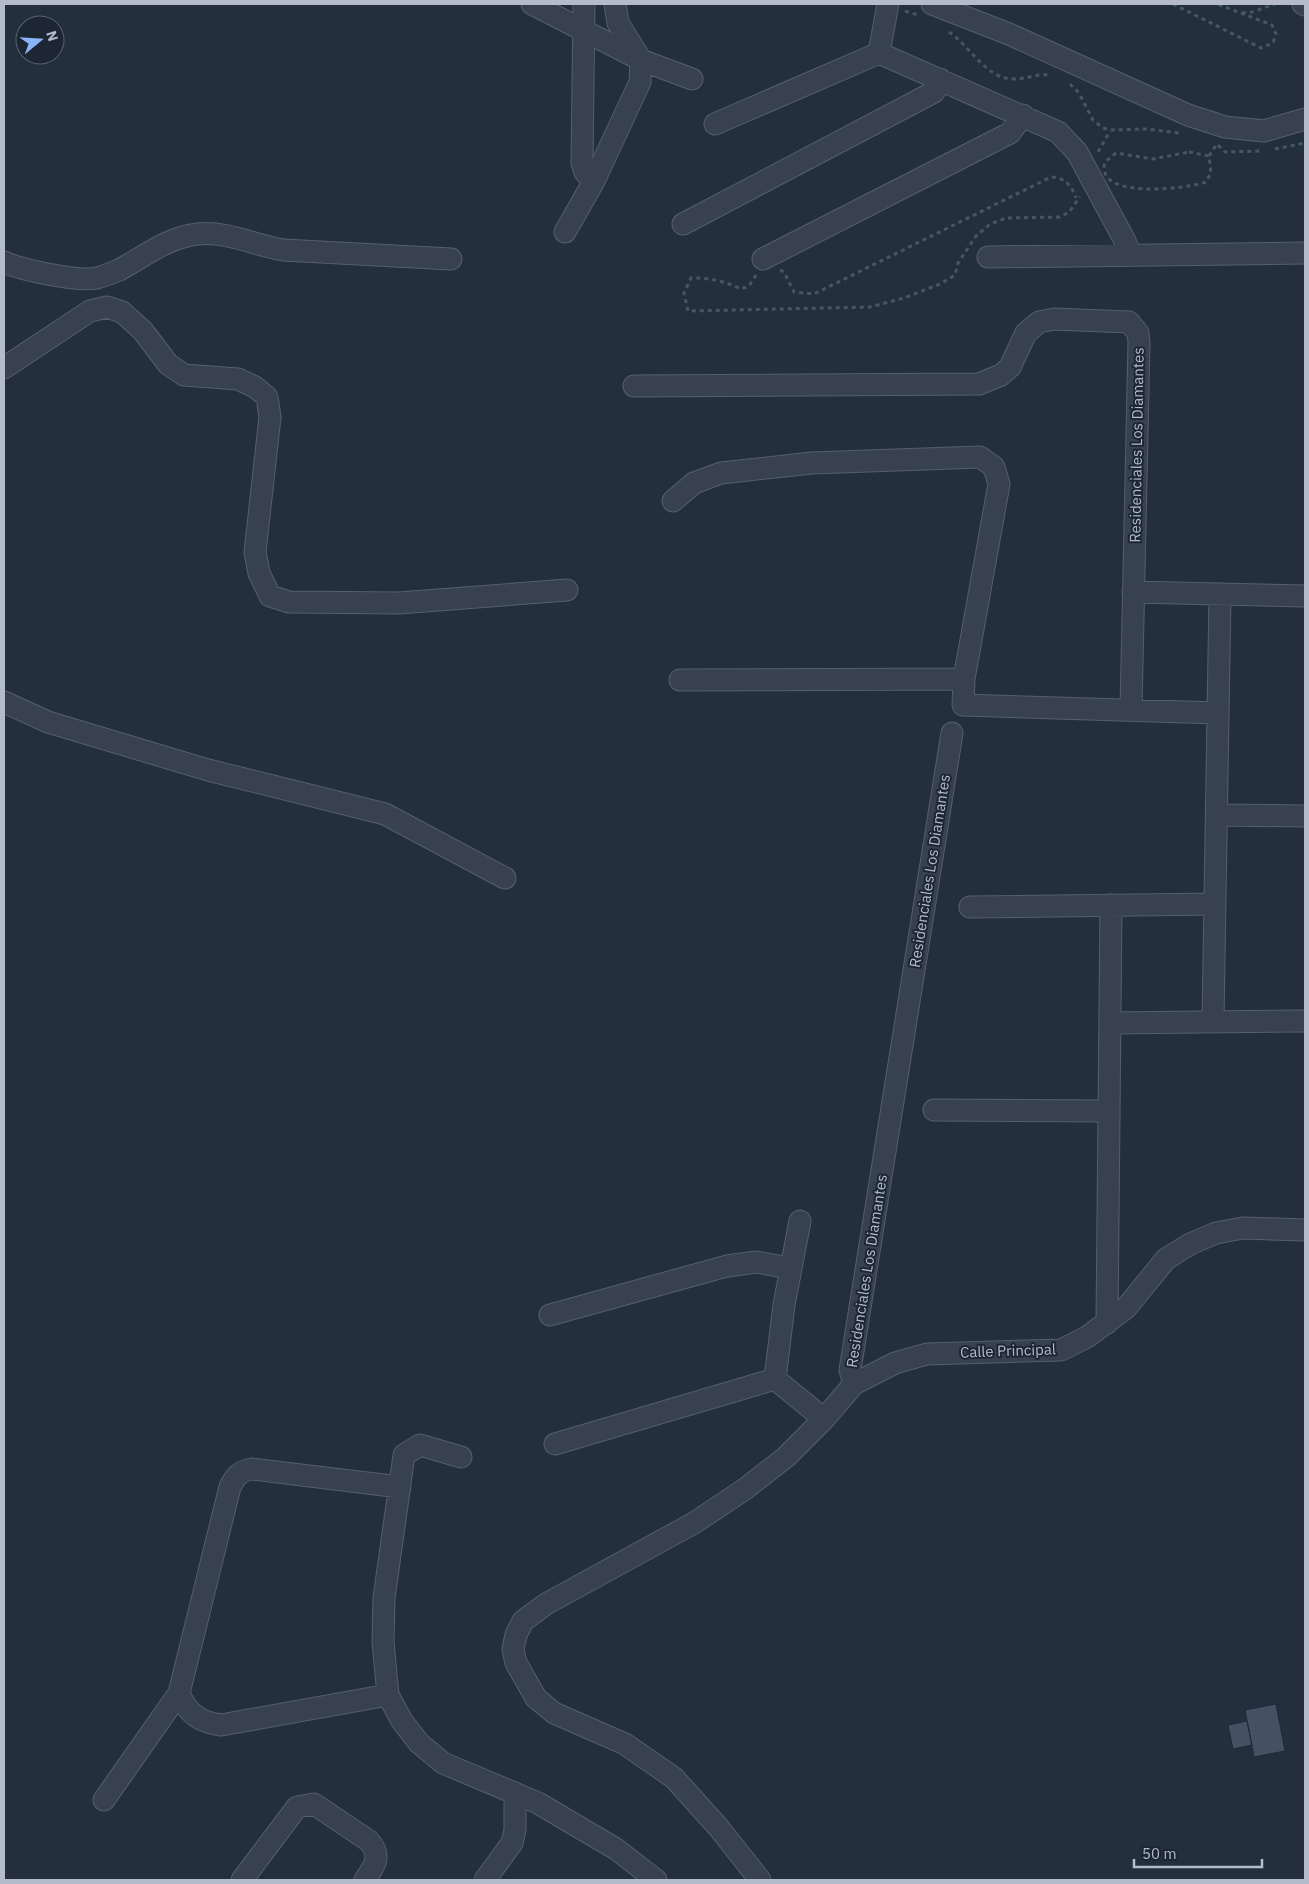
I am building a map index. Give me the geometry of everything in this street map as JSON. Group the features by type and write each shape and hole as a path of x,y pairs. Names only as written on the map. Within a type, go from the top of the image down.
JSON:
{"street":[{"path":"532,4 641,60 692,80"},
{"path":"584,4 582,163 585,172 594,181"},
{"path":"565,232 594,181 640,82 641,60 618,22 615,4"},
{"path":"879,53 888,4"},
{"path":"927,10 1009,34 1198,118 1225,127 1264,131 1305,119"},
{"path":"715,124 879,53 1023,115 1058,132 1068,140 1102,184 1131,255"},
{"path":"682,224 934,92 940,79"},
{"path":"766,266 1010,132 1023,115"},
{"path":"4,262 69,277 96,278 117,270 172,239 197,234 224,234 257,245 283,250 451,259"},
{"path":"988,256 1305,254"},
{"path":"4,368 90,311 107,307 122,312 136,324 168,364 184,375 238,379 255,387 267,397 270,417 255,552 259,573 270,596 289,602 399,603 567,590"},
{"name":"Residenciales Los Diamantes","path":"634,386 968,385 991,380 1010,367 1026,333 1032,327 1046,320 1125,320 1136,329 1139,342 1131,710"},
{"path":"673,501 694,483 705,478 774,466 974,456 985,459 994,467 999,484 964,679 962,702 966,706 1218,713"},
{"path":"1133,592 1305,596"},
{"path":"1213,1020 1220,594"},
{"path":"680,680 964,679"},
{"path":"4,702 48,722 208,770 384,814 505,878"},
{"name":"Residenciales Los Diamantes","path":"760,1880 719,1828 674,1778 625,1744 554,1713 536,1698 516,1663 513,1649 516,1635 523,1621 546,1604 694,1523 738,1494 786,1456 824,1419 854,1384 850,1370 952,732"},
{"path":"1217,815 1305,816"},
{"path":"970,907 1215,904"},
{"path":"1107,1323 1111,905"},
{"path":"1110,1023 1213,1020 1305,1021"},
{"path":"934,1110 1109,1111"},
{"path":"775,1379 790,1268 800,1221"},
{"name":"Calle Principal","path":"854,1384 895,1363 927,1354 1061,1350 1087,1337 1126,1308 1166,1259 1190,1244 1216,1233 1243,1228 1305,1230"},
{"path":"550,1315 727,1266 756,1262 790,1268"},
{"path":"775,1379 824,1419"},
{"path":"555,1444 775,1379"},
{"path":"461,1457 420,1445 412,1448 404,1455 384,1598 383,1642 388,1694 402,1721 419,1743 443,1763 538,1803 616,1849 656,1880"},
{"path":"104,1800 179,1693 230,1487 235,1477 243,1471 252,1469 400,1487"},
{"path":"179,1693 184,1707 196,1718 220,1725 388,1694"},
{"path":"485,1880 512,1843 515,1830 515,1793"},
{"path":"242,1880 297,1807 314,1804 369,1841 376,1849 377,1860 365,1880"}],"path":[{"path":"900,4 904,10 927,10"},
{"path":"1173,4 1261,48 1274,43 1276,34 1272,25 1217,4"},
{"path":"1239,13 1252,12 1275,4"},
{"path":"947,30 968,47 986,67 1001,77 1021,78 1040,74 1057,77"},
{"path":"1066,81 1079,93 1089,115 1103,128 1110,130 1146,129 1182,133"},
{"path":"1208,141 1224,144"},
{"path":"1076,198 1070,184 1059,178 1051,178 814,294 794,292 784,272 766,266 752,279 749,286 741,289 729,283 705,278 691,278 684,293 688,311 870,307 904,298 940,284 955,275 958,263 976,236 990,224 1006,218 1060,217 1069,212 1076,198 1102,184 1162,189 1194,186 1206,182 1209,178 1212,162 1209,156 1198,152 1153,159 1116,153 1108,158 1104,166 1102,184"}],"building":[{"path":"1276,1704 1285,1751 1254,1757 1245,1710"},
{"path":"1247,1721 1252,1745 1233,1749 1228,1725"}]}
